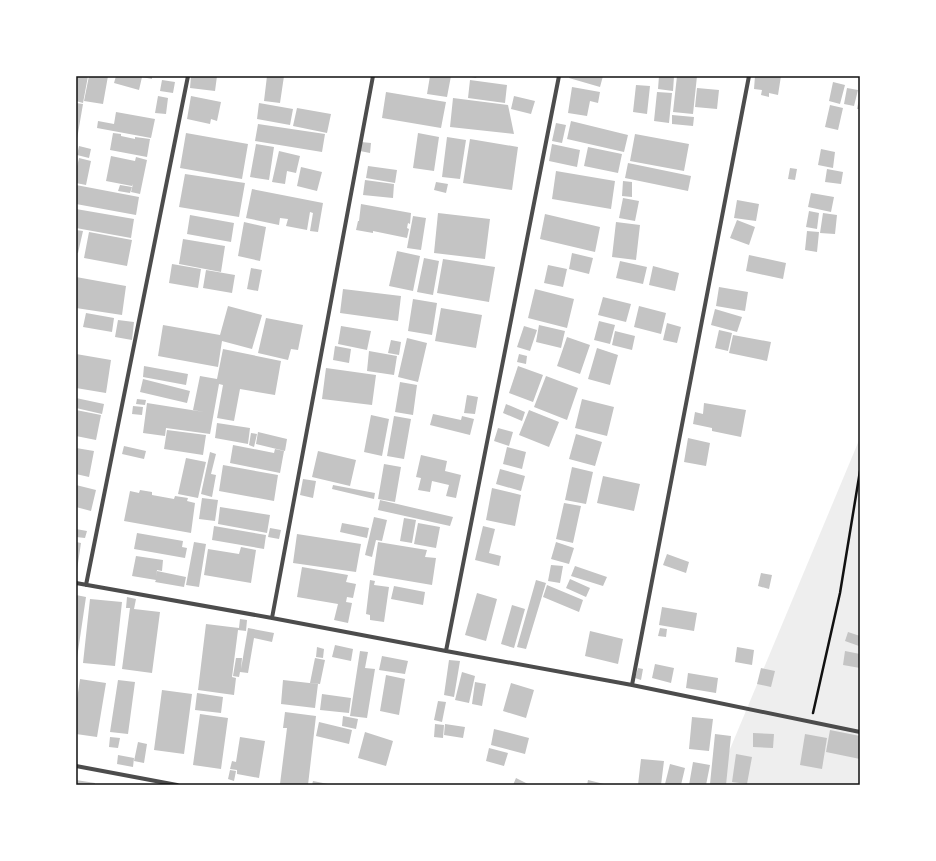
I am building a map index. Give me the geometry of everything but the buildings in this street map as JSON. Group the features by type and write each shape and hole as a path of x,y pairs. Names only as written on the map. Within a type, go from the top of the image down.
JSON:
{"street":[{"path":"86,585 188,76"},
{"path":"272,618 373,76"},
{"path":"446,651 560,76"},
{"path":"632,685 749,76"},
{"path":"76,583 632,685 860,732"},
{"path":"76,766 177,785"}],"path":[{"path":"811,722 840,593 860,471"}],"shaded area":[{"path":"860,438 860,785 715,785"}]}
